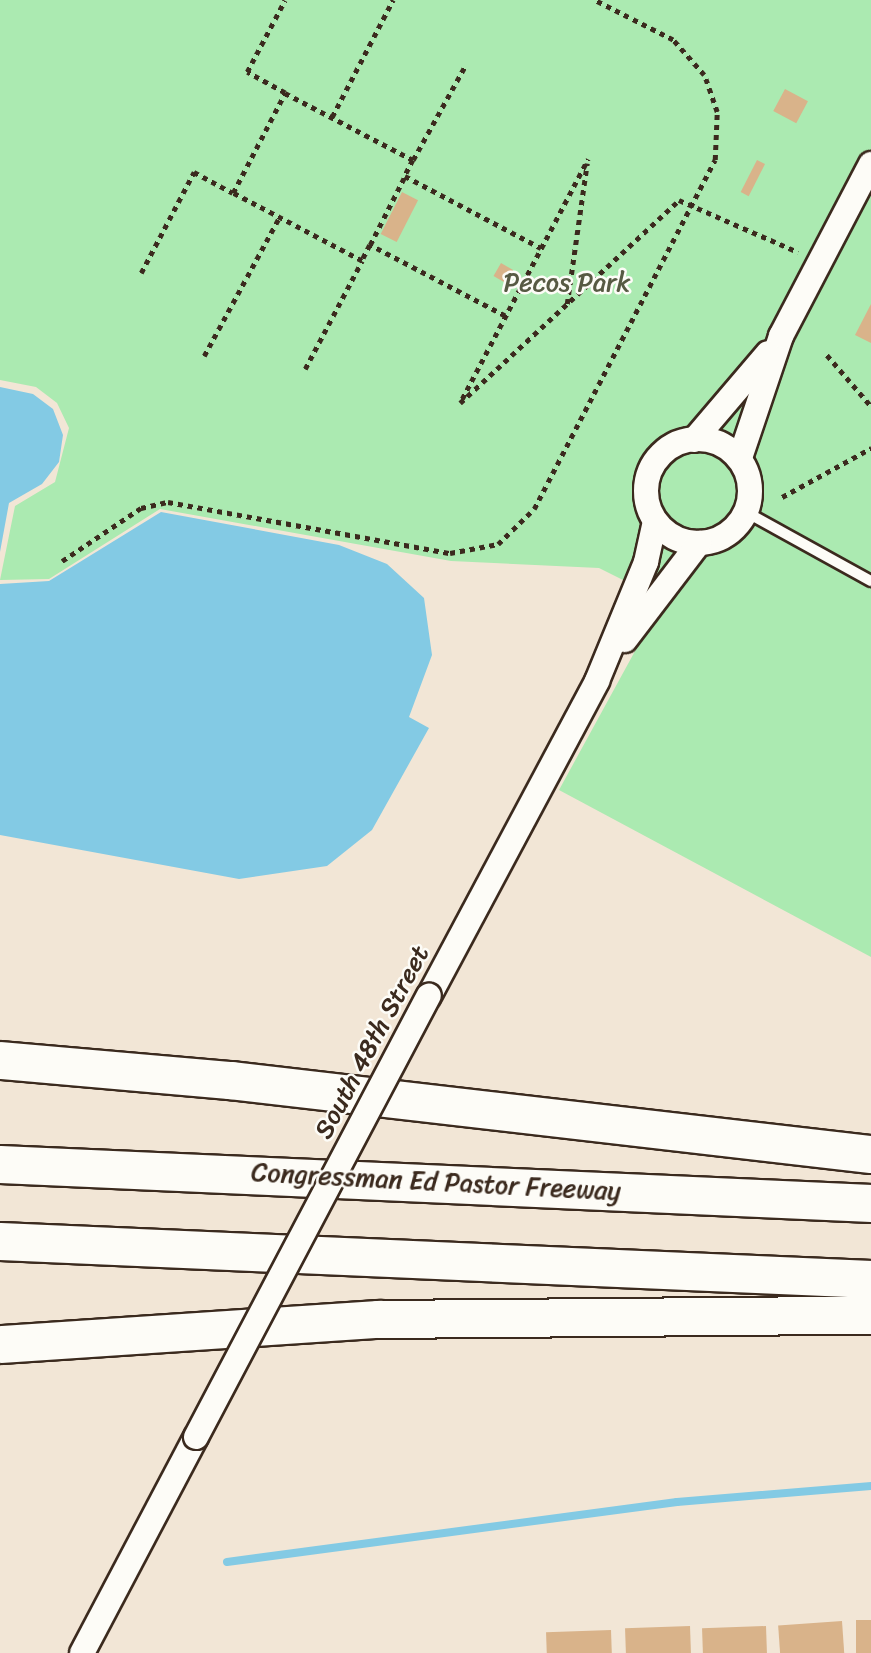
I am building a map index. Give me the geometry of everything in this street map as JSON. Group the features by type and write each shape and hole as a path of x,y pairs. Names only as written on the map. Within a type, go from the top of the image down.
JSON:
{"highway":[{"path":"0,1038 230,1080"},
{"path":"0,1060 230,1080 871,1154"},
{"name":"Congressman Ed Pastor Freeway","path":"0,1164 871,1203"},
{"path":"0,1241 871,1279"},
{"path":"0,1344 378,1319 871,1315"}],"street":[{"path":"740,458 714,442 694,440 673,444 650,469 645,490 655,521 679,539 699,543 727,534 747,512 750,486 740,458 781,336 871,164"},
{"path":"694,440 717,419 781,336"},
{"name":"South 48th Street","path":"82,1653 597,681 646,562 655,521"},
{"name":"South 48th Street","path":"597,681 699,543"}],"lane":[{"path":"747,512 871,581"}],"path":[{"path":"285,0 247,72 413,160"},
{"path":"332,117 393,0"},
{"path":"62,561 141,508 168,502 376,544 450,553 498,544 534,509 697,206 716,160 717,113 704,75 673,40 594,0"},
{"path":"304,369 464,66"},
{"path":"233,193 285,93"},
{"path":"567,305 588,159 460,403 567,305 679,200 804,255"},
{"path":"141,273 194,172 362,261"},
{"path":"405,177 541,248"},
{"path":"204,356 279,218"},
{"path":"370,245 505,316"},
{"path":"827,355 871,406"},
{"path":"782,497 871,448"}],"green space":[{"name":"Pecos Park","path":"0,0 871,0 871,957 559,790 663,600 599,568 451,561 160,509 49,579 0,580 15,506 55,482 69,428 57,403 36,387 0,380"}],"water":[{"path":"0,387 33,394 53,409 63,435 59,462 42,484 9,503 0,552"},
{"path":"161,512 339,545 387,564 424,598 432,655 409,717 429,728 372,830 327,866 239,879 0,835 0,584 49,581"}],"building":[{"path":"785,89 808,101 796,123 773,111"},
{"path":"757,160 765,164 749,196 741,192"},
{"path":"402,192 418,200 397,242 381,234"},
{"path":"501,263 513,270 506,283 494,276"},
{"path":"871,304 871,343 855,335"},
{"path":"856,1620 871,1620 871,1653 856,1653"},
{"path":"842,1621 844,1653 780,1653 778,1625"},
{"path":"690,1626 691,1653 626,1653 625,1628"},
{"path":"766,1626 767,1653 703,1653 702,1628"},
{"path":"611,1630 612,1653 547,1653 546,1632"}],"waterway":[{"path":"227,1562 677,1502 871,1486"}]}
